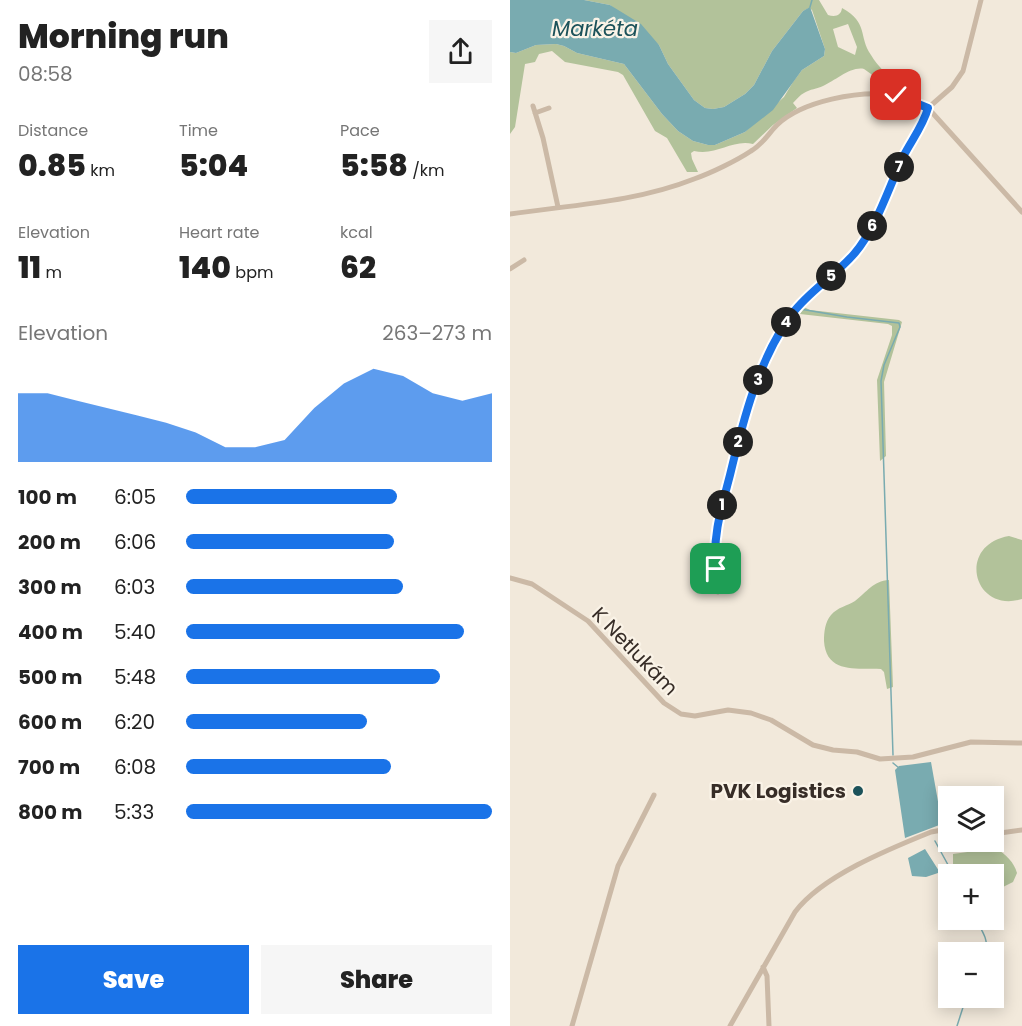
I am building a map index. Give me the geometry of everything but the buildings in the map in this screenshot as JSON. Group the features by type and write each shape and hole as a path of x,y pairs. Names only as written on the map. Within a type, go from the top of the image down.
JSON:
{"street":[{"path":"718,592 714,554 719,519 741,432 768,355 792,314 854,254 865,239 928,108 952,87 963,71 981,0"},
{"path":"510,214 648,195 697,178 751,152 789,116 828,101 874,94 896,95 928,108 1022,212"},
{"path":"532,106 545,146 558,207"},
{"path":"535,113 549,108"},
{"path":"510,269 524,260"},
{"name":"K Netlukám","path":"510,578 532,584 588,621 664,703 681,714 695,716 728,710 751,712 771,720 813,745 857,752 880,759 913,757 980,741 1022,743"},
{"path":"572,1026 618,866 654,795"},
{"path":"1004,832 1022,830"},
{"path":"730,1026 804,900 854,868 938,831"},
{"path":"764,967 770,1026"}],"green space":[{"path":"584,0 819,0 828,15 837,15 842,8 856,19 871,55 899,88 888,86 864,69 848,72 801,95 793,103 797,108 773,125 753,144 738,144 702,152 694,151 691,153 692,159 698,172 687,172 667,138 655,131 623,75 618,72 565,62 552,51 539,54 535,62 525,64 515,127 510,134 510,52 516,53 536,45 556,44 577,53 624,64 678,131 693,141 708,145 715,145 745,132 784,97 802,70 824,56 825,49 812,10 809,8 803,11 772,51 754,85 745,94 724,107 705,108 694,100 668,64 659,45 610,5","holes":["848,24 857,47 855,55 838,47 833,29"]},
{"path":"804,307 810,310 902,322 884,382 886,456 880,461 877,380 892,335 892,326 800,314"},
{"path":"1009,536 1022,540 1022,599 1005,601 992,597 982,588 977,576 977,564 982,552 992,542"},
{"path":"889,580 893,687 887,689 884,672 881,669 844,667 830,659 826,652 824,638 826,624 834,612 855,601 874,585"},
{"path":"1002,852 1014,865 1017,873 1013,882 1004,886 1004,864 953,864 953,854"}],"water":[{"name":"Markéta","path":"510,0 584,0 610,5 641,24 659,45 668,64 694,100 705,108 724,107 745,94 754,85 772,51 803,11 810,7 825,49 824,56 802,70 773,110 745,132 715,145 708,145 693,141 678,131 624,64 577,53 556,44 536,45 516,53 510,52"},
{"path":"931,762 938,801 938,826 905,838 895,770 899,766"},
{"path":"925,849 938,873 926,877 912,876 908,858"}],"waterway":[{"path":"810,7 812,0"},
{"path":"800,309 899,323 900,327 884,365 881,381 893,755"},
{"path":"893,763 899,768"},
{"path":"935,841 948,864"},
{"path":"981,930 986,942"},
{"path":"957,1026 963,1008"}],"place":[{"name":"PVK Logistics","path":"858,791"}],"route":[{"path":"716,569 715,544 725,492 741,432 768,355 792,314 854,254 865,239 908,147 925,118 928,108 896,95"}]}
